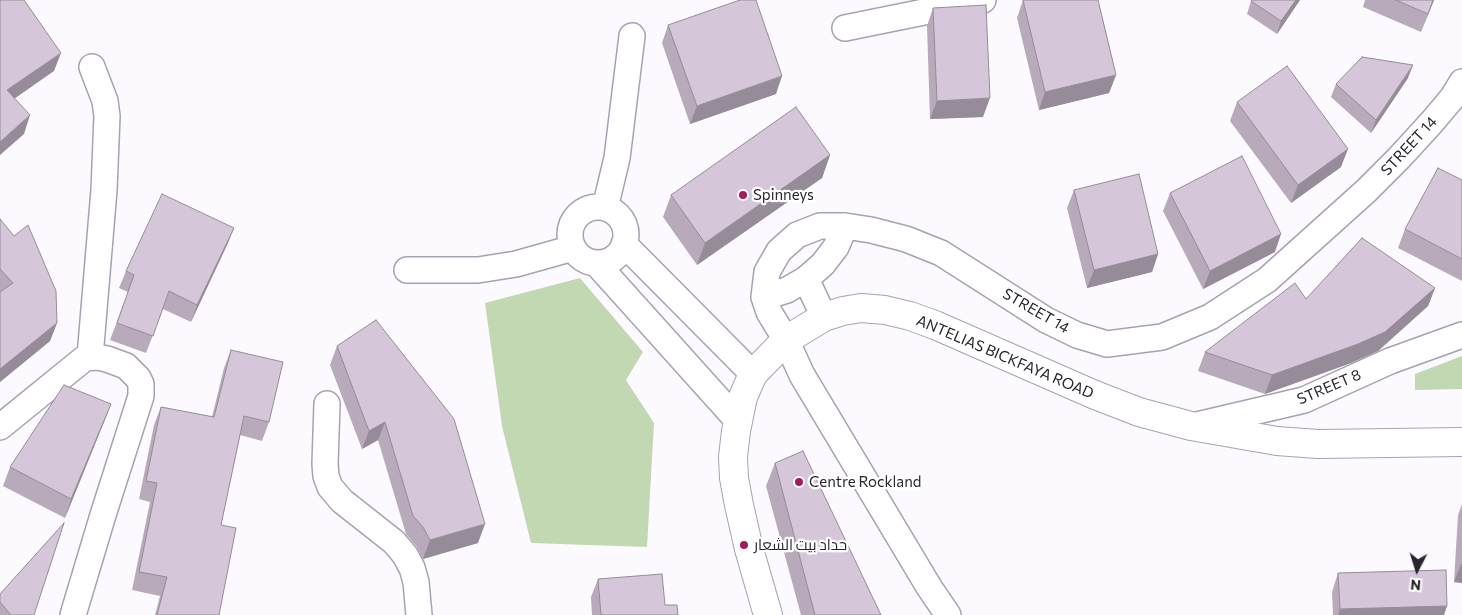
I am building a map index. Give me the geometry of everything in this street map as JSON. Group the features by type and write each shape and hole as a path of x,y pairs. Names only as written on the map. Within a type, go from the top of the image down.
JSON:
{"highway":[{"name":"ANTELIAS BICKFAYA ROAD","path":"768,615 741,514 734,478 733,457 743,397 753,374 786,340 824,317 843,311 861,308 885,310 910,316 935,325 1104,399 1139,412 1191,426 1277,441 1318,444 1462,442"}],"street":[{"path":"845,28 983,0"},
{"path":"605,208 617,158 632,36"},
{"path":"90,357 104,190 107,116 105,100 92,67"},
{"name":"STREET 14","path":"764,297 768,272 779,251 797,235 820,226 845,226 871,230 906,239 941,253 1046,320 1077,335 1107,344 1162,337 1210,318 1274,275 1399,158 1453,97 1462,82"},
{"path":"605,208 620,218 625,226 624,244 616,256 603,262 586,261 579,256 570,240 570,230 573,221 587,209 605,208"},
{"path":"845,226 832,252 823,264 806,279 787,290 764,297 773,319 786,340 802,375 929,587 948,615"},
{"path":"624,244 753,374"},
{"path":"406,270 478,270 516,264 573,248"},
{"path":"596,263 738,421"},
{"path":"806,279 824,317"},
{"name":"STREET 8","path":"1191,426 1304,400 1390,361 1462,335"},
{"path":"0,427 84,359 90,357 107,359 126,366 138,378 142,392 102,515 73,615"},
{"path":"327,404 325,464 326,476 330,487 342,501 394,542 405,555 416,582 419,615"}],"green space":[{"path":"580,278 643,352 626,380 654,423 647,547 531,543 502,426 485,303"},
{"path":"1462,356 1462,389 1415,390 1415,374"}],"building":[{"path":"0,0 24,0 61,53 7,90 30,115 0,142"},
{"path":"740,0 756,0 782,76 697,106 668,25"},
{"path":"1023,0 1098,0 1116,75 1045,92"},
{"path":"1252,0 1296,0 1281,21"},
{"path":"1396,0 1433,0 1428,14"},
{"path":"986,5 990,98 937,101 933,8"},
{"path":"1362,57 1413,65 1376,120 1336,84"},
{"path":"1287,66 1348,149 1298,185 1237,102"},
{"path":"796,107 830,155 705,243 671,195"},
{"path":"1242,156 1281,234 1210,271 1170,193"},
{"path":"1438,168 1462,180 1462,259 1405,229"},
{"path":"1139,174 1158,254 1094,270 1074,190"},
{"path":"162,194 234,228 197,305 169,291 153,336 117,323 134,275 126,271"},
{"path":"0,219 14,236 28,225 56,291 57,323 0,369 0,292 13,283 0,269"},
{"path":"1362,238 1435,288 1385,332 1358,344 1272,375 1205,352 1295,283 1306,299"},
{"path":"376,320 454,419 485,524 430,540 423,527 413,516 385,422 369,431 337,346"},
{"path":"231,350 283,362 269,422 244,416 221,525 236,528 219,615 157,615 167,577 139,572 157,483 146,481 161,407 214,417"},
{"path":"64,385 111,404 71,499 10,467"},
{"path":"803,451 881,615 815,615 775,463"},
{"path":"64,523 34,615 11,615 0,602 0,594"},
{"path":"1446,570 1447,606 1340,609 1338,573"},
{"path":"662,574 665,605 677,605 678,615 601,615 598,579"}],"place":[{"name":"Spinneys","path":"743,195"},
{"name":"Centre Rockland","path":"799,482"},
{"name":"حداد بيت الشعار","path":"744,545"}]}
